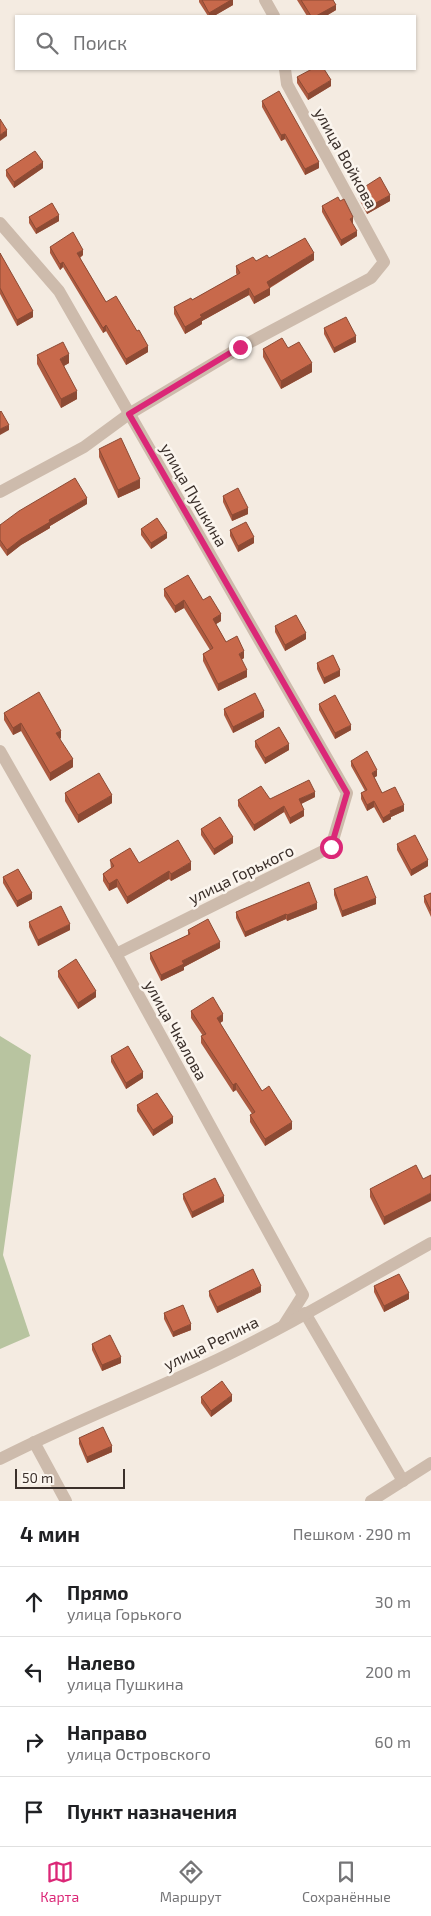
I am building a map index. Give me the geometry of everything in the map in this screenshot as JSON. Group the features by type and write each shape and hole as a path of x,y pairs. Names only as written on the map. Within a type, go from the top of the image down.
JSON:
{"street":[{"path":"265,0 273,15"},
{"name":"улица Войкова","path":"129,414 240,347 371,278 384,262 287,84 284,70"},
{"name":"улица Пушкина","path":"0,223 59,291 347,793"},
{"path":"0,492 84,447 129,414"},
{"name":"улица Чкалова","path":"0,752 116,954 303,1295 284,1324"},
{"name":"улица Горького","path":"116,954 331,847 347,793"},
{"name":"улица Репина","path":"0,1459 205,1366 431,1243"},
{"path":"305,1313 403,1481"},
{"path":"34,1442 66,1501"},
{"path":"371,1501 431,1463"}],"green space":[{"path":"0,1036 31,1055 3,1255 30,1336 0,1349"}],"building":[{"path":"202,0 231,0 209,13"},
{"path":"301,0 333,0 336,5 318,15 310,15"},
{"path":"310,70 325,70 331,80 308,94 297,77"},
{"path":"279,91 319,162 305,169 285,134 281,135 262,101"},
{"path":"0,119 7,130 0,135"},
{"path":"35,151 43,162 14,182 6,170"},
{"path":"380,177 390,195 367,208 358,191"},
{"path":"338,197 340,201 344,199 353,217 350,219 357,231 341,240 322,206"},
{"path":"52,203 59,215 36,229 29,217"},
{"path":"73,232 83,250 77,253 106,302 116,296 148,346 126,359 106,325 103,328 63,262 60,264 50,247"},
{"path":"305,238 314,253 267,282 270,288 254,297 249,288 200,315 202,317 185,327 174,307 191,298 192,300 240,273 236,266 253,257 256,261 267,255 269,258"},
{"path":"0,253 33,311 17,320 0,288"},
{"path":"346,317 356,336 334,348 324,328"},
{"path":"282,338 288,348 299,342 312,363 281,381 263,349"},
{"path":"63,342 69,354 60,359 77,391 61,399 37,355"},
{"path":"0,412 9,425 0,429"},
{"path":"121,438 140,479 118,490 99,449"},
{"path":"75,478 87,498 49,520 50,522 21,539 7,550 0,540 0,525 19,511"},
{"path":"238,488 248,508 232,515 223,496"},
{"path":"157,518 167,533 151,543 141,529"},
{"path":"246,522 254,537 238,546 230,530"},
{"path":"188,575 203,600 210,596 221,614 213,619 226,642 237,636 244,651 239,654 247,670 218,684 203,654 213,648 184,600 175,606 164,589"},
{"path":"296,615 306,633 285,645 275,626"},
{"path":"333,655 340,670 324,678 317,663"},
{"path":"39,692 61,731 56,733 73,759 50,773 21,723 13,728 4,713"},
{"path":"255,693 264,711 233,727 224,709"},
{"path":"335,695 351,725 335,733 319,704"},
{"path":"279,727 289,744 265,758 255,741"},
{"path":"367,751 377,770 372,773 382,793 395,787 404,805 390,811 391,813 383,818 374,801 367,805 361,793 367,790 351,761"},
{"path":"99,773 112,795 78,815 65,793"},
{"path":"309,780 315,792 299,799 304,810 290,818 284,806 254,825 238,800 261,786 270,799"},
{"path":"220,817 233,837 214,849 201,829"},
{"path":"415,835 428,860 411,870 397,844"},
{"path":"178,840 191,862 171,874 169,871 127,897 117,879 109,884 103,874 114,866 110,860 130,848 139,863"},
{"path":"18,869 32,893 17,901 3,877"},
{"path":"367,876 376,898 342,911 334,889"},
{"path":"309,882 317,903 245,932 236,912"},
{"path":"431,893 431,911 424,896"},
{"path":"61,906 70,924 38,940 29,922"},
{"path":"208,919 220,942 182,961 184,964 161,975 150,953 190,934 188,930"},
{"path":"76,959 96,991 78,1003 58,971"},
{"path":"213,997 223,1014 217,1018 262,1091 269,1086 292,1122 265,1139 250,1115 255,1112 236,1083 233,1085 201,1036 206,1034 191,1011"},
{"path":"128,1046 143,1072 126,1083 111,1056"},
{"path":"157,1093 173,1117 153,1130 137,1105"},
{"path":"416,1165 423,1179 431,1175 431,1193 384,1217 370,1189"},
{"path":"215,1178 224,1196 192,1212 183,1194"},
{"path":"253,1269 261,1286 217,1307 209,1291"},
{"path":"399,1274 409,1293 384,1306 374,1286"},
{"path":"183,1305 191,1324 173,1332 164,1313"},
{"path":"110,1335 121,1357 102,1365 92,1344"},
{"path":"222,1381 232,1395 211,1411 201,1397"},
{"path":"103,1427 112,1446 87,1457 79,1438"}],"route":[{"path":"240,347 129,414 347,793 331,847"}]}
